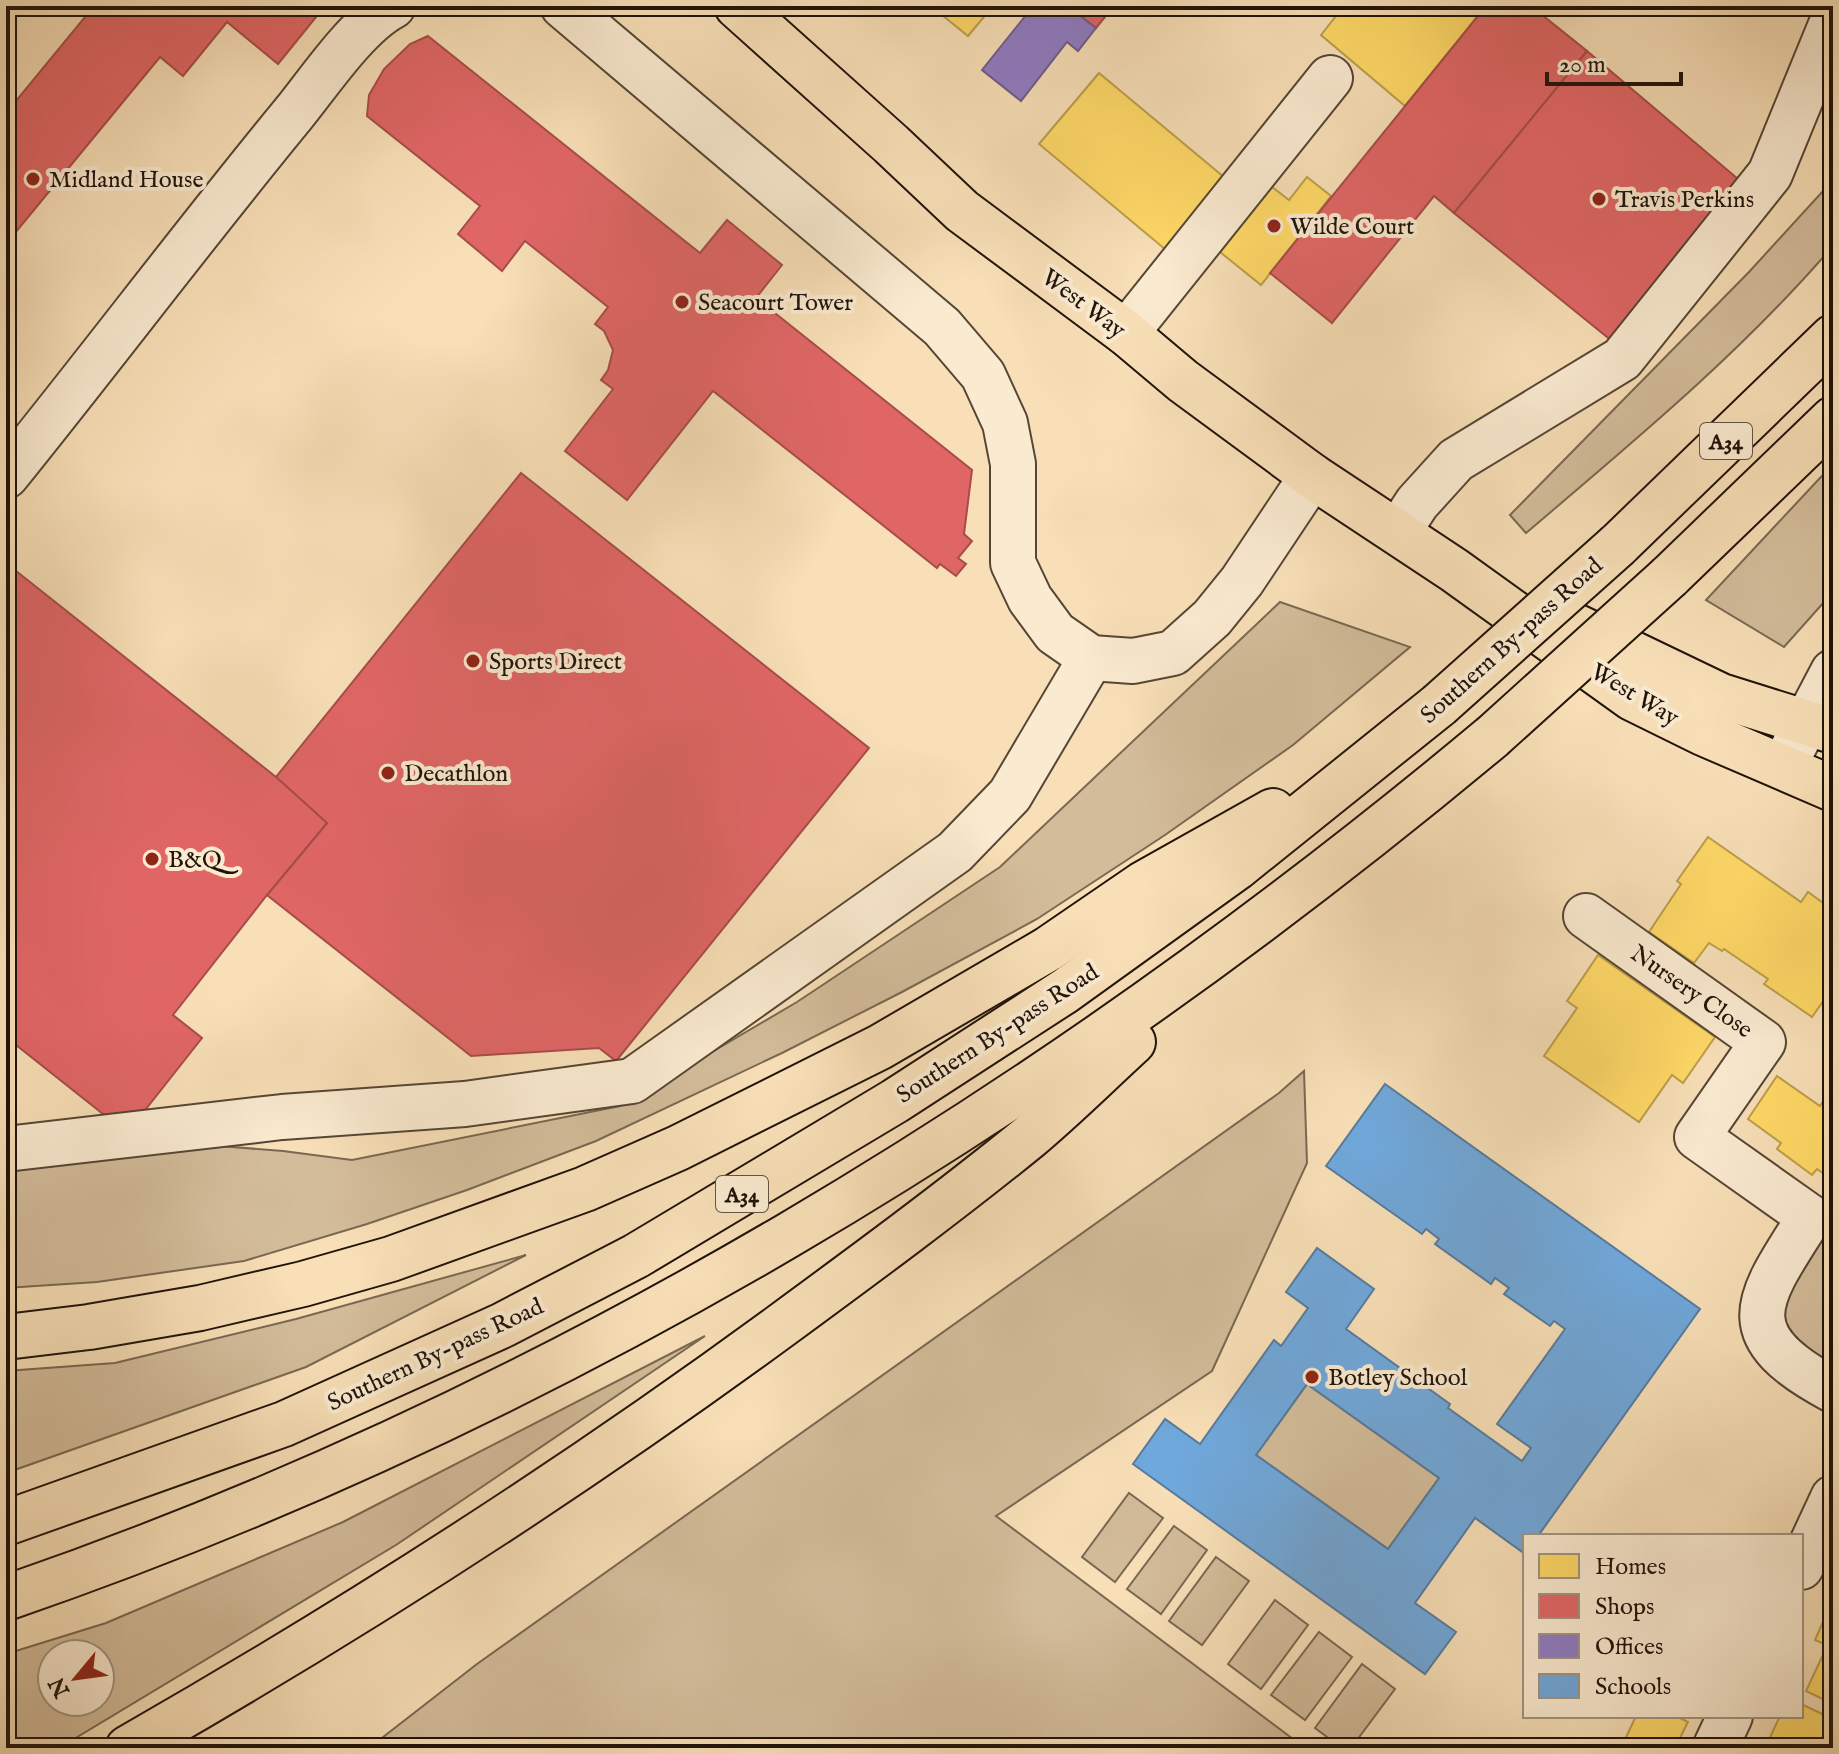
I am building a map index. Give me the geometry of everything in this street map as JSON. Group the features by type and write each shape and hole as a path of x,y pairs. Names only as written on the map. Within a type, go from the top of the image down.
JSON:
{"main road":[{"name":"West Way","path":"737,6 962,211 1312,476 1454,570 1632,698 1703,733 1833,789"},
{"name":"Southern By-pass Road","path":"15,1520 284,1424 503,1325 636,1256 820,1147 1065,991 1236,868 1439,705 1618,545 1833,337"},
{"name":"A34","path":"6,1598 270,1499 542,1372 659,1310 823,1216 952,1137 1092,1043 1279,907 1415,801 1492,737 1669,577 1833,419"},
{"name":"West Way","path":"1454,570 1721,696 1820,726"},
{"path":"6,1337 200,1308 303,1284 391,1259 585,1189 773,1102 880,1047 1036,957 1143,884 1391,745"},
{"path":"128,1748 383,1597 691,1392 922,1221 1030,1136 1279,907"}],"street":[{"path":"13,453 358,35 380,13 393,6"},
{"path":"563,6 942,327 964,351 983,375 1005,423 1013,464 1013,563 1030,599 1055,633 1091,658 1133,661 1173,653 1212,618 1242,581 1312,476"},
{"path":"1398,532 1417,503 1456,460 1622,359 1770,174 1833,20"},
{"path":"1126,333 1330,78"},
{"path":"6,1149 282,1117 465,1104 632,1081 955,852 1010,795 1091,658"},
{"path":"1783,767 1820,726 1833,672"},
{"name":"Nursery Close","path":"1586,916 1763,1042 1697,1137 1810,1217 1779,1266 1764,1297 1761,1317 1768,1338 1780,1355 1801,1373 1833,1390"},
{"path":"1803,1563 1833,1498"},
{"path":"1715,1748 1729,1718"}],"shaded area":[{"path":"1833,180 1833,246 1724,360 1526,533 1510,515 1749,272"},
{"path":"1833,464 1833,592 1784,647 1706,600"},
{"path":"1280,602 1410,647 1293,745 1165,835 1037,919 902,992 596,1141 367,1224 244,1261 97,1282 6,1288 6,1160 156,1141 352,1160 620,1106 797,1002 1000,867"},
{"path":"1304,1071 1307,1163 1212,1371 996,1516 1305,1748 369,1748 477,1664 1279,1093"},
{"path":"1833,1223 1833,1369 1815,1361 1783,1324 1783,1294"},
{"path":"526,1255 306,1367 6,1473 6,1371 115,1363 296,1319"},
{"path":"705,1336 396,1545 116,1714 116,1638 58,1638 106,1623 343,1522"},
{"path":"1307,1384 1439,1478 1388,1549 1256,1455"},
{"path":"1129,1493 1163,1518 1115,1582 1082,1557"},
{"path":"1174,1526 1207,1550 1161,1614 1127,1589"},
{"path":"1216,1557 1249,1581 1202,1645 1169,1621"},
{"path":"1275,1600 1308,1625 1261,1689 1228,1664"},
{"path":"1319,1632 1352,1657 1305,1720 1271,1695"},
{"path":"36,1645 36,1718 109,1718 59,1748 6,1748 6,1654"},
{"path":"1362,1664 1395,1689 1351,1748 1342,1748 1315,1728"}],"building: Homes":[{"path":"931,6 993,6 968,36"},
{"path":"1344,6 1486,6 1405,106 1321,35"},
{"path":"1099,73 1237,188 1178,260 1039,144"},
{"name":"Wilde Court","path":"1307,177 1331,196 1261,285 1220,252 1272,187 1289,200"},
{"path":"1708,837 1801,902 1808,892 1822,902 1828,893 1833,896 1833,987 1812,1017 1764,984 1768,979 1724,949 1722,951 1709,943 1694,963 1649,932 1681,884 1677,881"},
{"path":"1598,955 1715,1037 1683,1083 1672,1075 1639,1122 1544,1056 1577,1008 1567,1001"},
{"path":"1777,1076 1820,1106 1829,1092 1833,1094 1833,1180 1817,1169 1812,1175 1777,1149 1781,1143 1748,1119"},
{"path":"1833,1599 1833,1648 1815,1640"},
{"path":"1822,1657 1833,1663 1833,1704 1806,1691"},
{"path":"1803,1705 1833,1719 1833,1748 1765,1748 1779,1718 1803,1718"},
{"path":"1635,1718 1680,1718 1688,1722 1675,1748 1621,1748"}],"building: Shops":[{"name":"Midland House","path":"94,6 325,6 278,64 227,22 183,76 160,57 6,244 6,113"},
{"path":"1067,6 1114,6 1096,28"},
{"path":"1486,6 1531,6 1587,51 1454,213 1434,196 1332,323 1270,273"},
{"name":"Seacourt Tower","path":"428,36 700,253 727,220 782,265 756,298 972,470 964,534 972,541 958,558 966,564 956,576 940,564 937,568 713,391 627,500 565,451 613,389 601,380 608,370 613,350 604,331 595,324 608,307 525,241 502,271 458,234 480,206 367,116 369,95 384,69 410,44"},
{"name":"Travis Perkins","path":"1587,51 1744,184 1612,341 1454,213"},
{"path":"521,473 869,748 616,1061 599,1048 471,1056 267,895 327,823 276,777"},
{"name":"B&Q","path":"6,563 276,777 327,823 173,1015 202,1038 127,1133 6,1037"}],"building: Offices":[{"path":"1025,6 1067,6 1096,28 1078,51 1067,42 1021,101 982,70 1030,10"}],"building: Schools":[{"path":"1385,1084 1700,1309 1539,1534 1523,1534 1523,1553 1475,1518 1415,1603 1456,1632 1425,1674 1133,1464 1165,1419 1200,1444 1274,1340 1281,1346 1308,1308 1286,1292 1317,1248 1374,1289 1346,1329 1450,1404 1448,1408 1522,1461 1531,1448 1497,1424 1565,1329 1554,1321 1550,1326 1504,1294 1509,1288 1495,1278 1491,1284 1435,1244 1439,1239 1426,1229 1422,1234 1326,1166","holes":["1307,1384 1439,1478 1388,1549 1256,1455"]}],"place":[{"name":"Midland House","path":"33,179"},
{"name":"Travis Perkins","path":"1599,199"},
{"name":"Wilde Court","path":"1274,226"},
{"name":"Seacourt Tower","path":"682,302"},
{"name":"Sports Direct","path":"473,661"},
{"name":"Decathlon","path":"388,773"},
{"name":"B&Q","path":"152,859"},
{"name":"Botley School","path":"1312,1377"}]}
